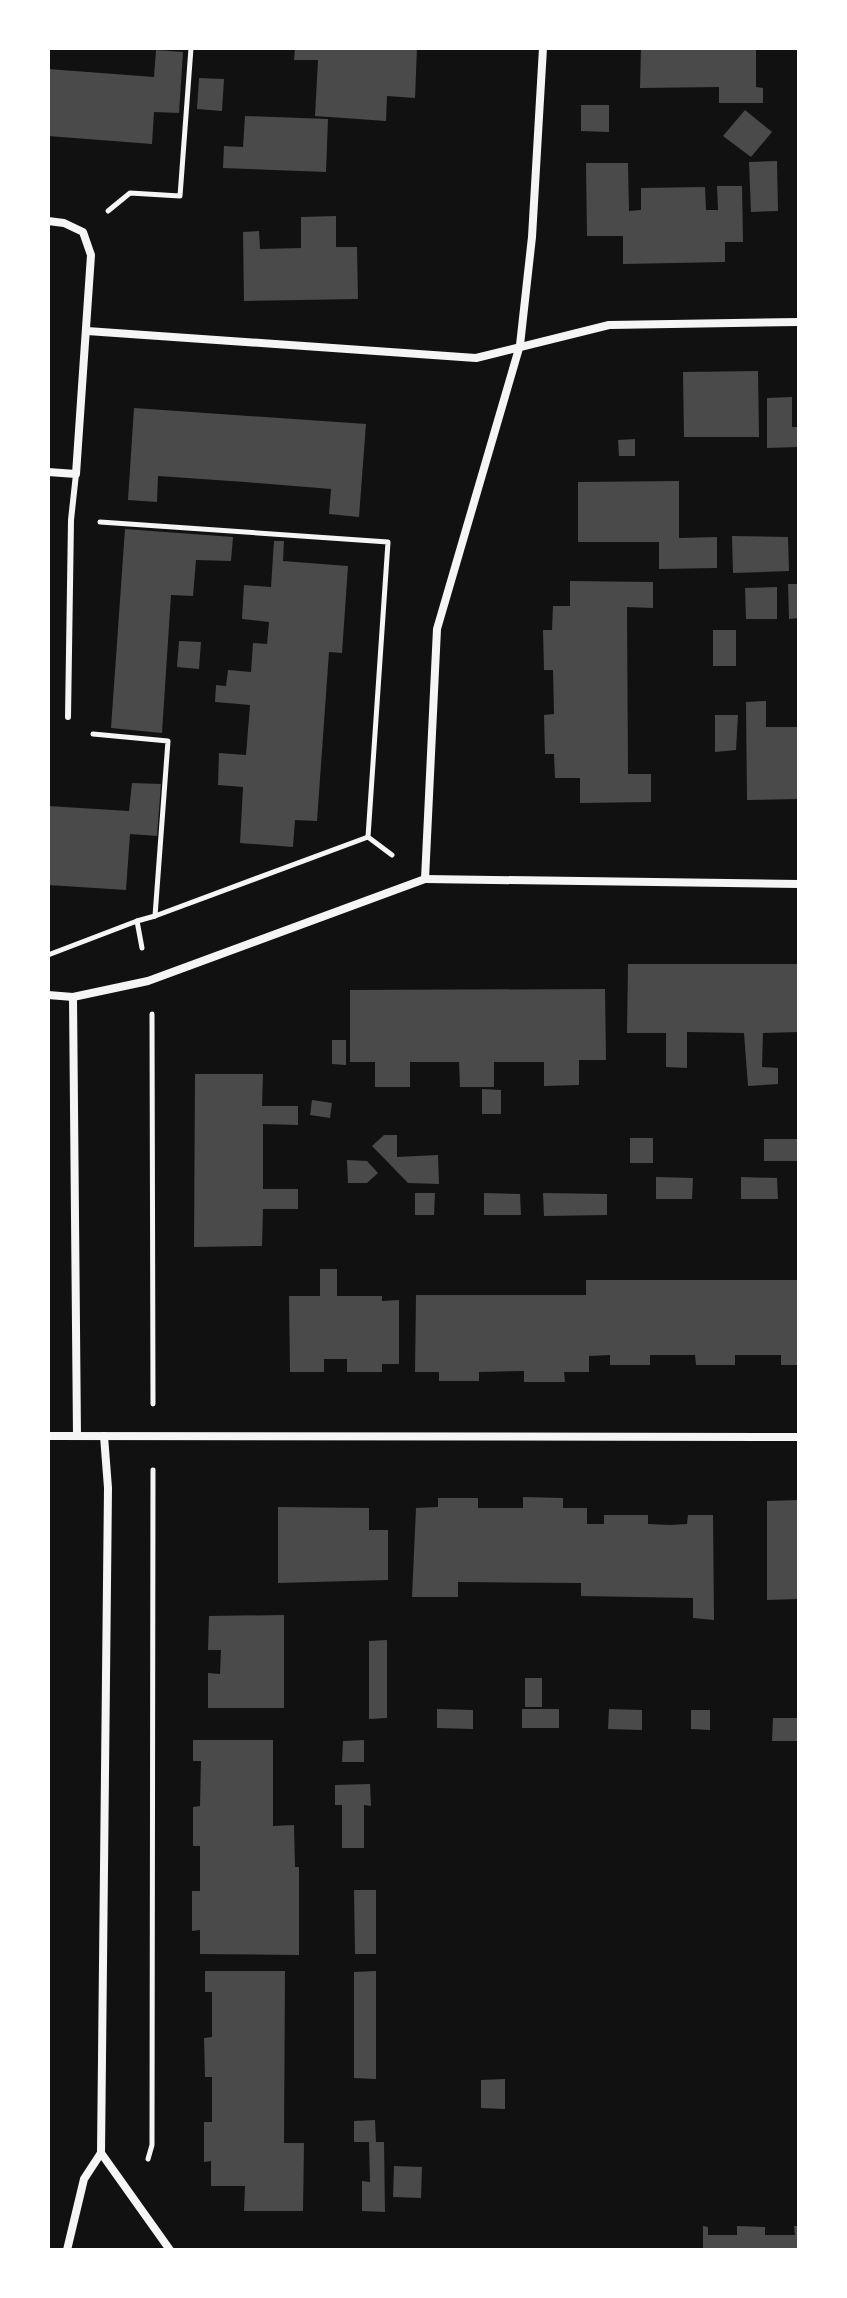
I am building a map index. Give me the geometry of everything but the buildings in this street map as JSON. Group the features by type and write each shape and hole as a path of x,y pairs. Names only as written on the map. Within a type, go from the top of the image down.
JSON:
{"street":[{"path":"425,879 437,629 520,345 532,237 543,48"},
{"path":"48,221 64,223 83,232 91,255 76,474 48,472"},
{"path":"87,331 476,358 609,325 799,322"},
{"path":"48,995 73,997 148,981 425,879 799,884"},
{"path":"73,997 77,1436"},
{"path":"48,1436 799,1437"},
{"path":"67,2250 84,2179 101,2153 108,1488 104,1436"},
{"path":"101,2153 170,2250"}],"lane":[{"path":"68,717 71,520 76,474"}],"path":[{"path":"83,232 130,193 180,196 191,48"},
{"path":"71,520 388,542 368,837"},
{"path":"81,733 168,741 155,916"},
{"path":"368,837 425,879"},
{"path":"48,955 368,837"},
{"path":"136,2201 152,2145 154,1030 137,921"}]}
